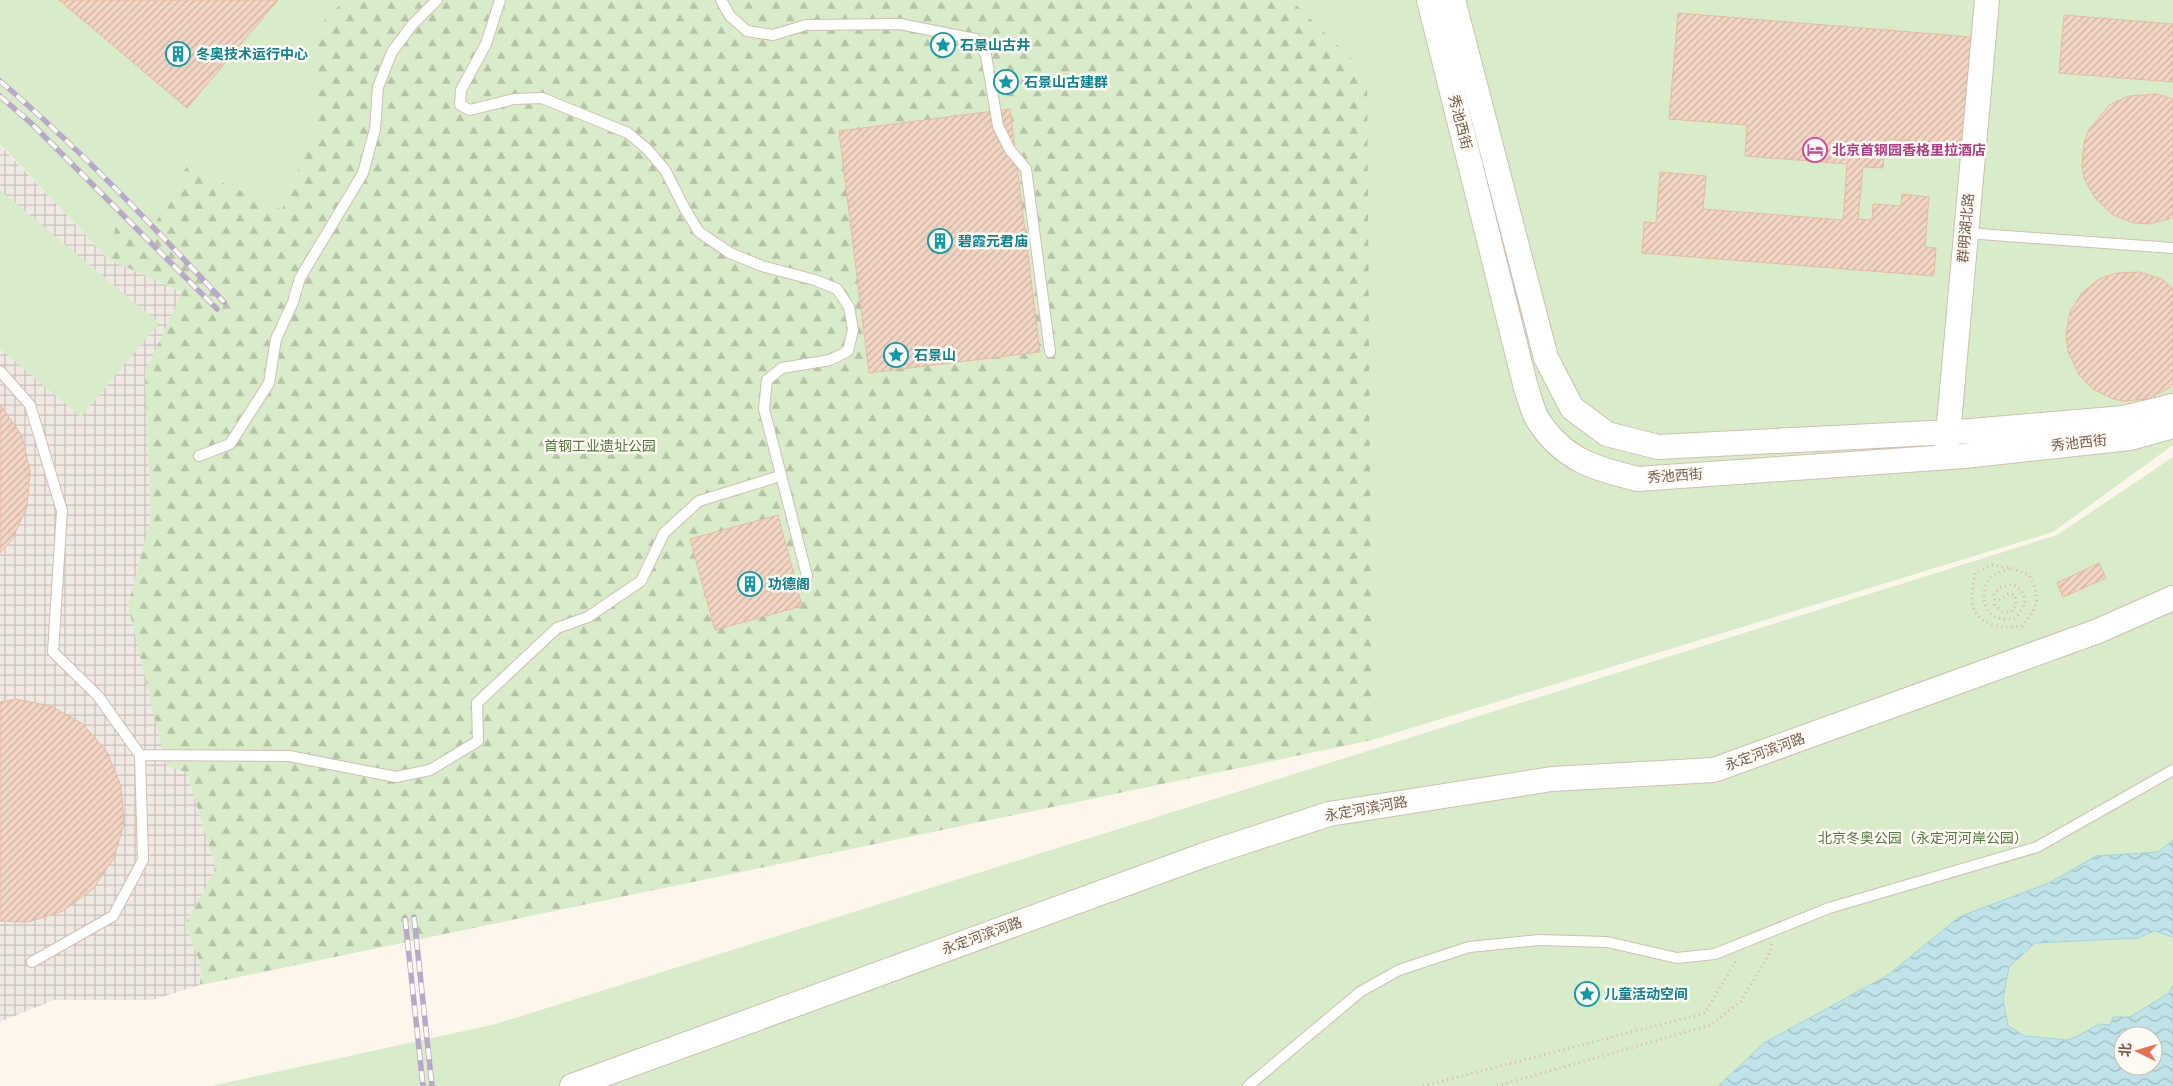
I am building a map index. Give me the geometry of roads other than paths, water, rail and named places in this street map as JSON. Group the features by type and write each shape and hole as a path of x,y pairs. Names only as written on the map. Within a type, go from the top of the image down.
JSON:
{"street":[{"name":"秀池西街","path":"1429,0 1526,388 1538,420 1564,450 1598,470 1638,478 1947,457 2130,438 2173,426"},
{"name":"秀池西街","path":"1453,0 1546,358 1572,408 1607,434 1658,447 1947,432 2124,418 2173,406"},
{"name":"群明湖北路","path":"1947,457 1947,432 1987,0"},
{"name":"永定河滨河路","path":"572,1086 1207,854 1329,814 1552,779 1714,770 2098,631 2173,598"}],"lane":[{"path":"199,456 230,444 269,383 276,339 293,302 300,278 363,172 375,129 378,87 392,52 412,25 437,0"},
{"path":"500,0 486,44 461,90 460,105 470,110 514,99 542,98 628,133 648,149 665,170 699,232 730,253 762,266 815,280 837,289 849,307 853,330 848,351 830,360 782,368 767,380 764,409 807,576"},
{"path":"721,0 730,16 747,31 774,35 806,25 900,24 975,40 986,55 998,126 1010,150 1026,169 1050,352"},
{"path":"1966,232 2173,248"},
{"path":"0,371 30,405 62,511 53,652 98,696 140,756 143,860 113,916 32,962"},
{"path":"140,756 289,756 396,778 430,770 478,741 477,703 557,628 588,618 641,581 664,533 700,501 780,476"},
{"path":"1248,1086 1360,992 1399,970 1469,948 1538,940 1607,942 1677,958 1715,954 1829,908 2037,847 2173,770"}],"water":[{"path":"2173,840 2173,937 2154,931 2139,938 2035,943 2009,967 2003,999 2008,1026 2025,1036 2067,1040 2099,1024 2110,1025 2113,1017 2130,1017 2169,993 2173,985 2173,1086 1718,1086 1764,1043 1888,975 1959,917 2049,883 2096,856 2158,852"}],"railway":[{"path":"0,81 59,133 143,216 224,302"},
{"path":"0,96 32,124 217,309"},
{"path":"414,917 432,1086"},
{"path":"405,918 423,1086"}],"place":[{"name":"石景山古井","path":"943,45"},
{"name":"冬奥技术运行中心","path":"178,54"},
{"name":"石景山古建群","path":"1006,82"},
{"name":"北京首钢园香格里拉酒店","path":"1815,150"},
{"name":"碧霞元君庙","path":"940,241"},
{"name":"石景山","path":"896,355"},
{"name":"功德阁","path":"750,584"},
{"name":"儿童活动空间","path":"1587,994"}],"park label":[{"name":"首钢工业遗址公园","path":"600,446"},
{"name":"北京冬奥公园（永定河河岸公园）","path":"1923,838"}]}
